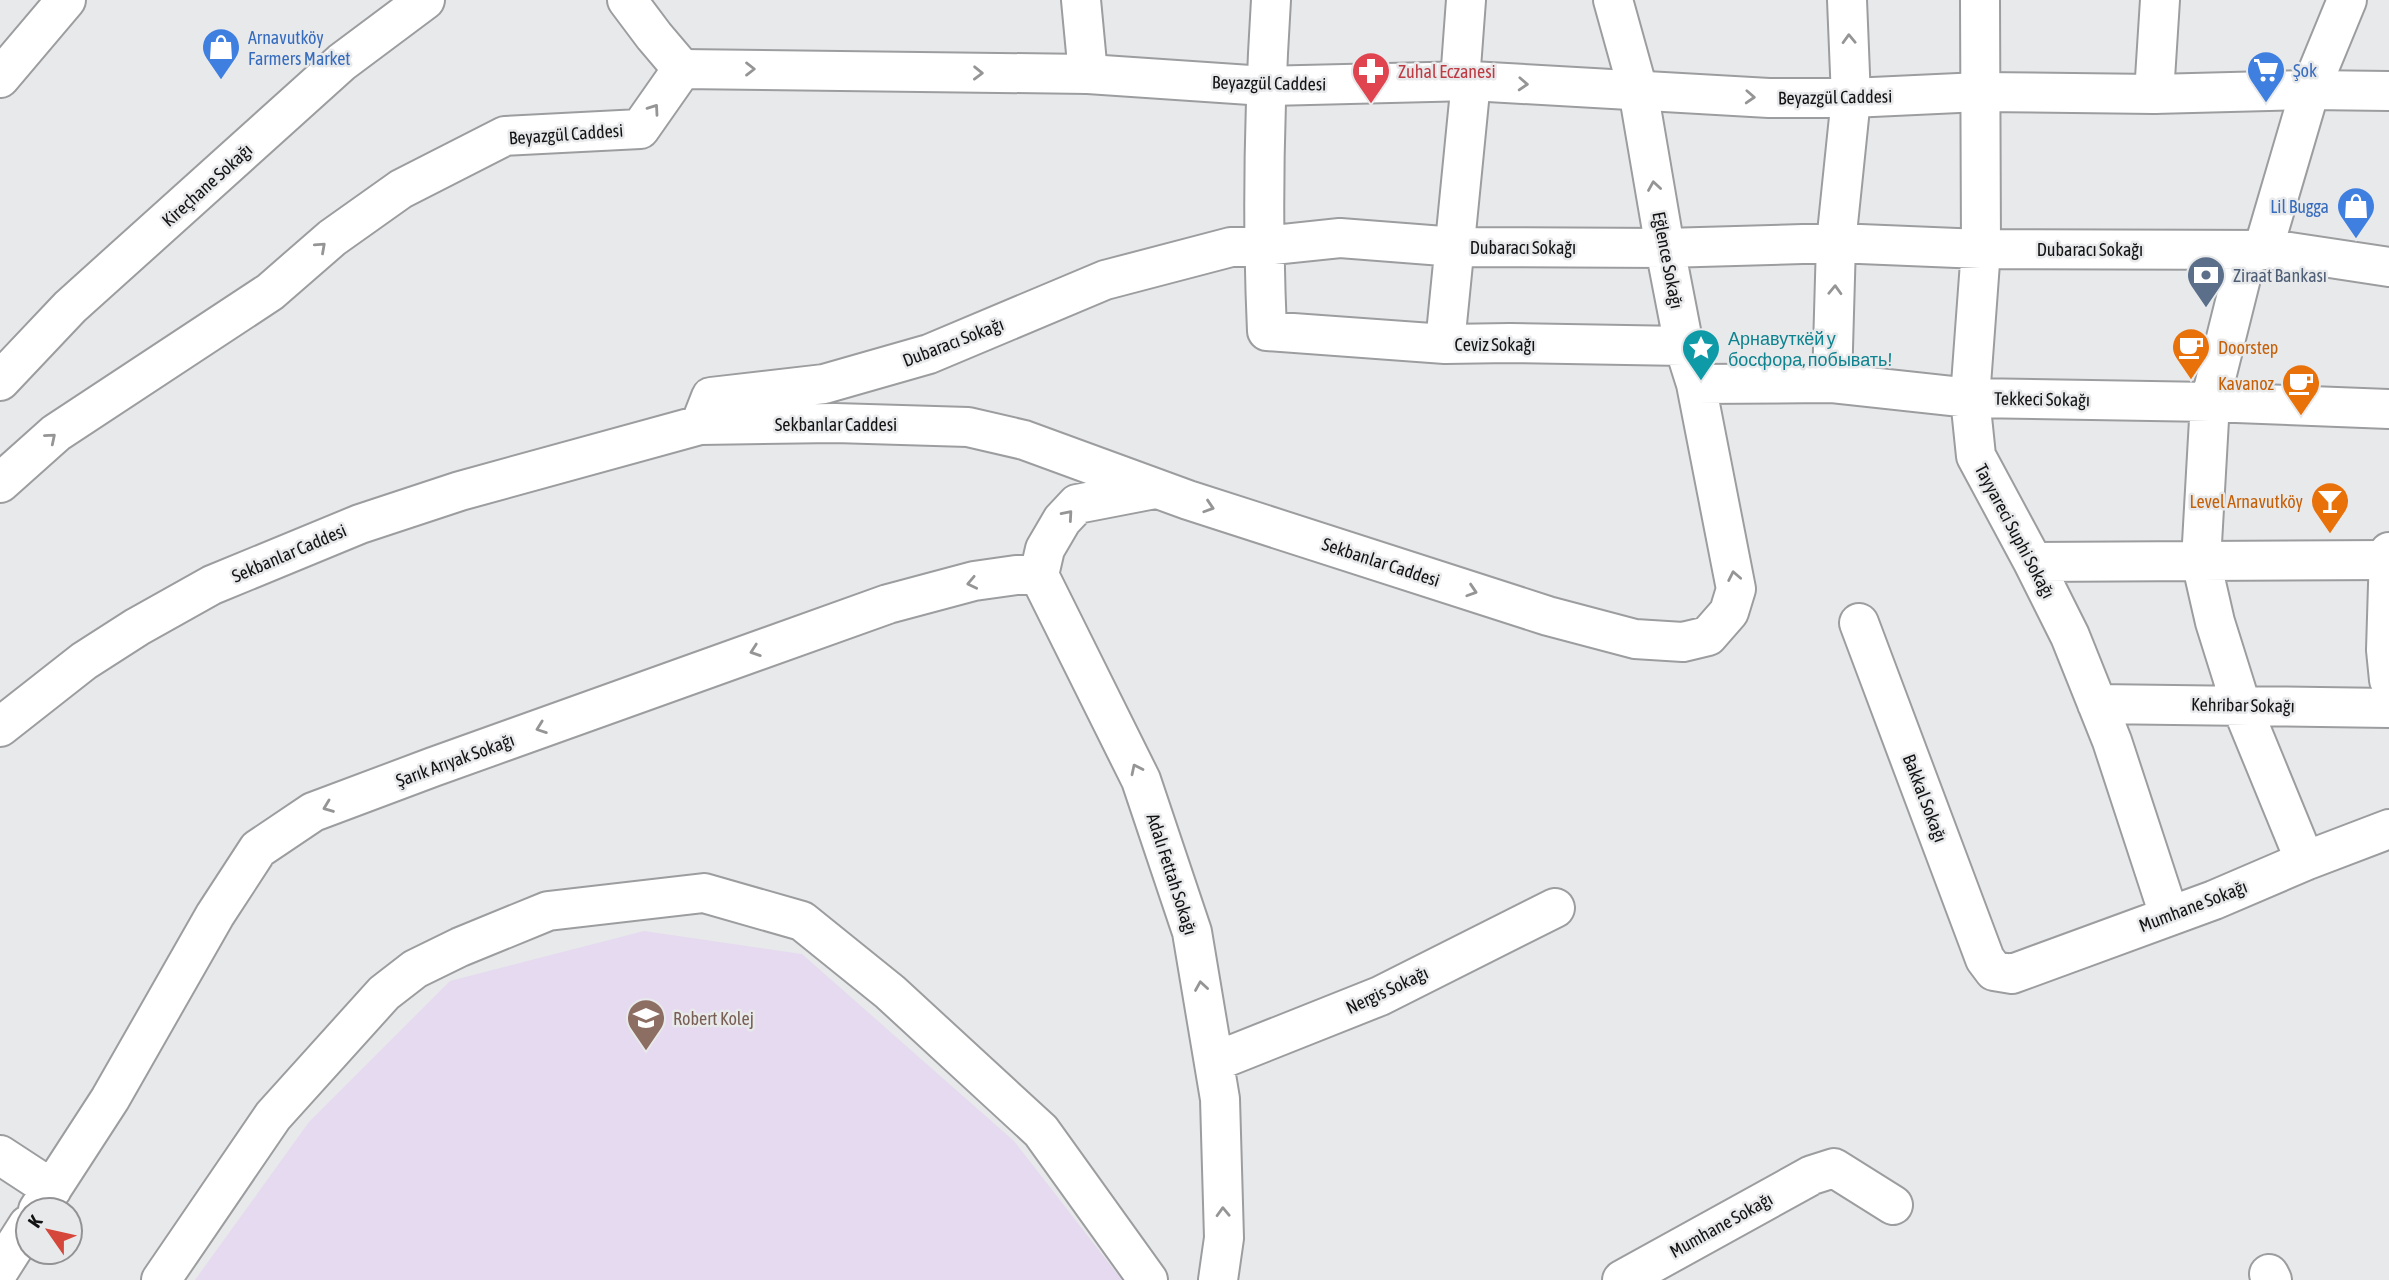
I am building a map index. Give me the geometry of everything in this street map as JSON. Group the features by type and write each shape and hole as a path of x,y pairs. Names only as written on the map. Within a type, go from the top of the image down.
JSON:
{"street":[{"path":"0,78 66,0"},
{"name":"Kireçhane Sokağı","path":"0,382 70,307 342,62 425,0"},
{"path":"627,0 682,69"},
{"path":"1081,0 1088,74"},
{"path":"1270,0 1265,86 1263,246 1267,331 1445,344"},
{"name":"Ceviz Sokağı","path":"1466,0 1466,81 1456,247 1445,344 1684,346"},
{"name":"Eğlence Sokağı","path":"1613,0 1638,90 1684,346 1696,384 1736,589 1729,612 1708,636"},
{"path":"1832,383 1836,243 1851,98 1847,0"},
{"name":"Tayyareci Suphi Sokağı","path":"1980,0 1981,249 1970,398 1976,456 2070,636 2112,741 2169,915"},
{"path":"2154,94 2160,0"},
{"path":"2305,860 2241,705 2214,622 2201,561 2210,402 2255,250 2310,90 2347,0"},
{"name":"Beyazgül Caddesi","path":"0,483 56,433 270,292 332,237 401,189 505,136 640,129 682,69 1088,74 1265,86 1466,81 1769,98 1851,98 1980,92 2154,94 2389,91"},
{"name":"Dubaracı Sokağı","path":"701,425 711,397 824,384 929,354 1105,280 1231,247 1340,238 1456,247 1665,248 1836,243 1981,249 2277,250 2389,267"},
{"name":"Tekkeci Sokağı","path":"1696,384 1832,383 1970,398 2210,402 2389,409"},
{"name":"Sekbanlar Caddesi","path":"0,727 84,661 137,627 212,585 360,524 460,491 701,425 835,423 968,427 1024,440 1157,488 1536,612 1635,639 1683,642 1708,636"},
{"path":"1040,575 1045,549 1062,520 1077,504 1157,488"},
{"path":"2033,562 2388,556 2386,650 2389,680"},
{"name":"Şarık Arıyak Sokağı","path":"47,1196 110,1099 215,915 258,849 313,812 888,604 974,581 1016,575 1040,575"},
{"name":"Adalı Fettah Sokağı","path":"1040,575 1141,779 1192,932 1220,1099 1224,1238 1218,1280"},
{"name":"Bakkal Sokağı","path":"1859,623 1985,959 1994,971"},
{"name":"Kehribar Sokağı","path":"2097,704 2389,708"},
{"name":"Mumhane Sokağı","path":"1994,971 2012,974 2214,900 2305,860 2389,829"},
{"path":"161,1280 273,1116 384,993 415,969 460,947 548,911 704,893 802,920 890,992 1041,1131 1148,1280"},
{"name":"Nergis Sokağı","path":"1214,1062 1380,996 1555,908"},
{"name":"Şarık Arıyak Sokağı","path":"0,1155 42,1196"},
{"name":"Mumhane Sokağı","path":"1622,1280 1812,1175 1834,1168 1893,1205"},
{"path":"0,1269 14,1247"}],"shaded area":[{"name":"Robert Kolej","path":"644,931 802,954 1014,1141 1122,1280 195,1280 309,1122 450,981"}],"place":[{"name":"Arnavutköy Farmers Market","path":"221,81"},
{"name":"Şok","path":"2266,104"},
{"name":"Zuhal Eczanesi","path":"1371,105"},
{"name":"Lil Bugga","path":"2356,240"},
{"name":"Ziraat Bankası","path":"2206,309"},
{"name":"Doorstep","path":"2191,381"},
{"name":"Арнавуткёй у босфора, побывать!","path":"1701,382"},
{"name":"Kavanoz","path":"2301,417"},
{"name":"Level Arnavutköy","path":"2330,535"},
{"name":"Robert Kolej","path":"646,1052"}]}
